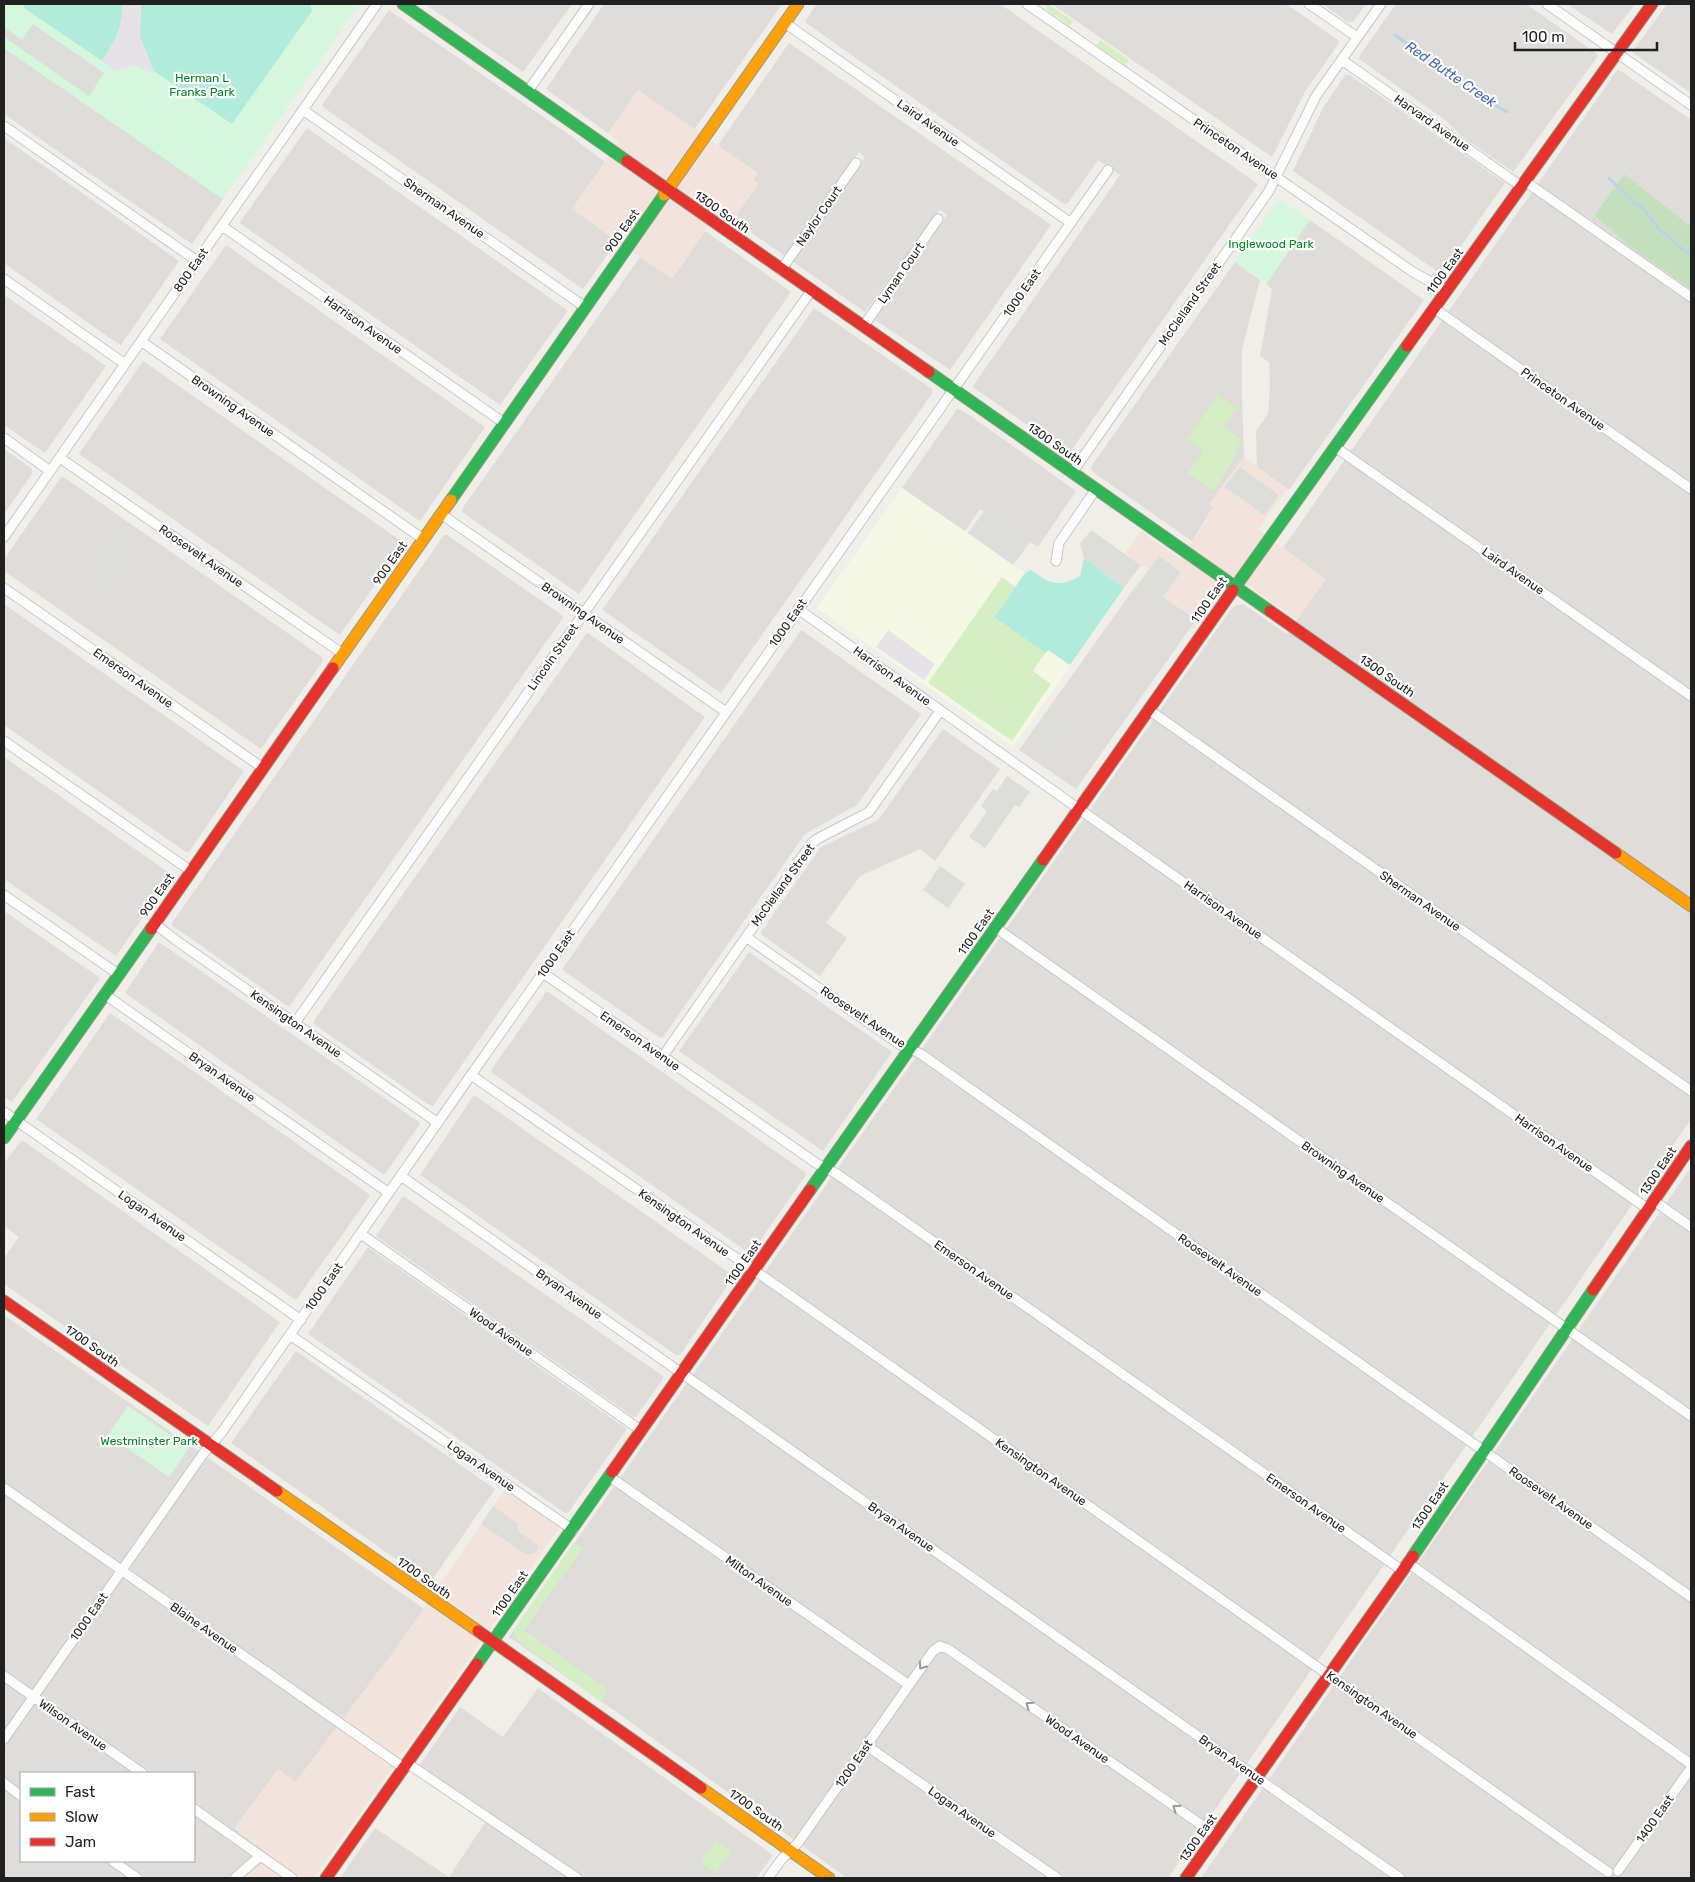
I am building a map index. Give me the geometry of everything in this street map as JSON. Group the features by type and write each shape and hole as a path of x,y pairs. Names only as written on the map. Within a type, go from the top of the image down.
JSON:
{"street":[{"name":"800 East","path":"4,537 377,4"},
{"name":"1300 South","path":"403,4 1691,906"},
{"path":"528,91 589,4"},
{"name":"900 East","path":"4,1138 798,4"},
{"name":"Princeton Avenue","path":"1027,4 1413,272 1447,291"},
{"path":"1309,4 1357,37"},
{"name":"McClelland Street","path":"1072,473 1269,192 1316,96 1381,4"},
{"path":"1547,4 1691,105"},
{"name":"1100 East","path":"326,1878 573,1530 1235,587 1652,4"},
{"name":"Laird Avenue","path":"785,23 1071,223"},
{"name":"Harvard Avenue","path":"1342,60 1691,297"},
{"name":"Sherman Avenue","path":"303,110 585,307"},
{"path":"4,126 197,261"},
{"name":"Naylor Court","path":"781,270 856,163"},
{"name":"1000 East","path":"4,1739 203,1454 222,1432 301,1320 798,609 1108,170"},
{"name":"Lyman Court","path":"863,327 938,219"},
{"name":"Harrison Avenue","path":"222,226 504,423"},
{"path":"4,279 125,364"},
{"name":"Lincoln Street","path":"295,1023 811,291"},
{"name":"Princeton Avenue","path":"1435,309 1691,489"},
{"name":"Browning Avenue","path":"141,341 423,539"},
{"path":"4,438 50,471"},
{"name":"Laird Avenue","path":"1335,447 1691,696"},
{"name":"Roosevelt Avenue","path":"60,458 343,654"},
{"path":"1056,561 1057,550 1064,536 1096,489"},
{"name":"Browning Avenue","path":"441,514 726,712"},
{"name":"Emerson Avenue","path":"4,588 263,768"},
{"name":"Harrison Avenue","path":"798,609 1079,809 1651,1205 1691,1227"},
{"name":"Sherman Avenue","path":"1149,710 1691,1091"},
{"name":"McClelland Street","path":"662,1056 814,841 868,812 940,711"},
{"path":"4,741 191,871"},
{"path":"4,895 118,974"},
{"name":"Kensington Avenue","path":"154,923 438,1123"},
{"name":"Browning Avenue","path":"996,928 1691,1416"},
{"name":"Roosevelt Avenue","path":"746,937 899,1044 921,1054 1691,1597"},
{"name":"Emerson Avenue","path":"543,973 816,1163 837,1174 1406,1567 1691,1766"},
{"name":"Bryan Avenue","path":"104,994 389,1193"},
{"name":"Kensington Avenue","path":"471,1075 1329,1675 1608,1875"},
{"name":"Logan Avenue","path":"4,1112 301,1320"},
{"name":"1300 East","path":"1186,1878 1406,1567 1691,1146"},
{"name":"Bryan Avenue","path":"401,1176 1400,1878"},
{"name":"Wood Avenue","path":"361,1234 642,1431"},
{"name":"1700 South","path":"4,1301 829,1878"},
{"name":"Logan Avenue","path":"290,1334 573,1530"},
{"name":"Milton Avenue","path":"610,1477 909,1685"},
{"name":"Blaine Avenue","path":"4,1488 405,1766 577,1878"},
{"name":"Wood Avenue","path":"937,1648 940,1646 948,1648 1216,1836"},
{"name":"1200 East","path":"768,1878 781,1860 798,1843 937,1648"},
{"name":"Wilson Avenue","path":"4,1676 141,1772"},
{"name":"Logan Avenue","path":"867,1746 1057,1878"},
{"name":"1400 East","path":"1619,1875 1691,1766"},
{"path":"4,1784 20,1795"},
{"path":"195,1811 292,1878"},
{"path":"234,1878 260,1856"},
{"path":"114,1862 137,1878"},
{"path":"1608,1875 1614,1869 1619,1875"}],"shaded area":[{"path":"122,4 141,4 140,36 154,71 153,73 134,65 117,71 102,61 118,35 123,9"},
{"path":"425,4 572,4 523,72"},
{"path":"604,4 782,4 694,130 638,90 608,133 546,89"},
{"path":"817,4 1000,4 1258,184 1070,452 1066,452 973,386 1120,175 1098,160 1068,203 1064,204 806,23 805,21"},
{"path":"1052,4 1286,4 1338,40 1339,43 1306,90 1272,157"},
{"path":"1322,4 1366,4 1353,22 1346,21"},
{"path":"1396,4 1526,4 1598,56 1513,172 1464,138 1445,120 1359,59"},
{"path":"1567,4 1635,4 1612,34"},
{"path":"1667,4 1691,4 1691,93 1632,52"},
{"path":"389,10 568,134 605,162 572,209 617,241 583,289 323,107 322,105"},
{"path":"33,24 104,73 89,96 4,37 4,27 22,40"},
{"path":"789,43 1051,225 950,370 874,319 947,215 940,209 865,312 792,261 865,157 859,152 785,256 733,220 758,184 718,145"},
{"path":"4,48 223,199 192,244 4,114"},
{"path":"1618,69 1691,120 1691,1119 1168,1878 847,1878 615,1711 653,1655 725,1636 580,1535 1232,608 1243,604 1287,634 1297,620 1326,579 1283,548"},
{"path":"1345,75 1350,75 1505,183 1441,274 1293,171 1323,108"},
{"path":"638,90 758,173 753,181 758,184 733,220 719,211 672,279 572,209 619,141 608,133"},
{"path":"307,128 567,310 500,405 241,224 240,222"},
{"path":"4,138 179,261 121,345 4,263"},
{"path":"1310,220 1424,300 1289,490 1257,467 1256,431 1268,414 1270,387 1269,362 1260,356 1272,289 1266,284"},
{"path":"705,231 791,292 579,594 462,512 462,509 640,257 672,279"},
{"path":"226,245 485,427 420,521 160,339"},
{"path":"1235,262 1260,280 1242,349 1244,457 1209,504 1213,508 1192,541 1093,472 1091,467"},
{"path":"4,295 106,366 45,453 4,425"},
{"path":"814,308 932,389 933,392 721,693 603,609"},
{"path":"143,361 404,543 340,635 79,454"},
{"path":"957,409 962,410 1076,491 1038,547 980,509 965,531 902,488"},
{"path":"4,449 32,469 32,474 4,514"},
{"path":"1244,457 1287,489 1258,530 1326,579 1297,620 1232,574 1194,629 1135,587 1148,569 1126,553 1141,531 1180,559 1208,519 1206,517 1213,508 1209,504"},
{"path":"1240,467 1279,495 1264,515 1225,487"},
{"path":"62,476 322,657 323,661 261,749 4,571 4,559"},
{"path":"902,488 1025,573 1031,570 1054,584 1070,582 1080,576 1084,558 1080,544 1091,530 1141,565 1013,747 817,608"},
{"path":"985,510 1030,542 1013,565 968,533"},
{"path":"121,528 138,540 108,582 91,570"},
{"path":"1091,530 1141,565 1124,588 1084,558 1080,544"},
{"path":"444,535 447,535 563,616 563,618 289,1007 173,926 172,923"},
{"path":"1159,556 1181,572 1163,597 1196,620 1191,627 1136,588"},
{"path":"1135,587 1191,627 1076,789 1019,750"},
{"path":"4,604 244,771 189,852 186,852 4,725"},
{"path":"801,630 921,714 857,805 805,834 663,1037 660,1038 564,971 563,968"},
{"path":"888,630 935,664 924,680 876,647"},
{"path":"588,633 705,717 433,1106 431,1106 313,1022"},
{"path":"1048,711 1070,726 1053,750 1031,735"},
{"path":"943,729 1000,769 935,861 920,849 860,876 826,923 847,938 820,976 762,935 761,932 821,847 878,820"},
{"path":"4,757 172,875 116,956 4,879"},
{"path":"1007,776 1030,792 1019,807 1015,805 985,848 969,837 987,811 981,806 993,789 997,791"},
{"path":"940,866 965,884 948,908 923,890"},
{"path":"4,911 100,978 12,1102 4,1097"},
{"path":"159,942 419,1122 420,1124 385,1174 125,993"},
{"path":"749,952 892,1052 823,1151 679,1051"},
{"path":"546,992 805,1172 806,1175 753,1251 749,1253 492,1073 491,1070"},
{"path":"110,1013 369,1194 369,1197 296,1300 36,1119"},
{"path":"474,1095 734,1276 680,1355 676,1355 420,1175"},
{"path":"22,1140 280,1322 208,1426 4,1284 4,1258 19,1237 4,1226 4,1163"},
{"path":"1691,1167 1691,1878 1201,1878"},
{"path":"403,1196 663,1376 663,1379 635,1418 376,1236"},
{"path":"368,1247 627,1429 568,1513 565,1513 308,1334"},
{"path":"4,1315 424,1609 295,1783 278,1769 235,1828 272,1856 244,1878 4,1878"},
{"path":"296,1351 495,1489 430,1583 231,1443"},
{"path":"505,1489 560,1526 314,1878 244,1878 271,1856 235,1829 278,1769 296,1782 400,1643"},
{"path":"493,1506 518,1524 518,1531 539,1546 536,1552 527,1555 481,1524"},
{"path":"580,1535 725,1636 693,1682 653,1655 615,1711 509,1637"},
{"path":"538,1688 773,1855 756,1878 340,1878 375,1828 449,1877 490,1815 419,1766 460,1707 503,1737"}],"green space":[{"name":"Herman L Franks Park","path":"4,4 360,4 223,199 4,48"},
{"path":"24,4 122,4 122,20 117,34 102,61 24,8"},
{"path":"141,4 310,4 312,11 232,124 154,71 140,37"},
{"path":"1048,4 1073,21 1070,26 1045,8"},
{"path":"1100,40 1129,60 1125,65 1097,45"},
{"path":"1624,174 1691,227 1691,289 1628,245 1595,215"},
{"name":"Inglewood Park","path":"1281,200 1310,220 1266,284 1235,262 1277,202"},
{"path":"1218,395 1237,409 1224,427 1241,440 1233,460 1214,491 1188,473 1204,450 1187,439"},
{"path":"1084,558 1124,588 1070,665 1048,650 1045,653 994,617 1025,573 1031,570 1043,579 1054,583 1066,582 1080,576"},
{"path":"1002,577 1015,587 994,617 1045,653 1033,671 1051,684 1012,741 928,683"},
{"name":"Westminster Park","path":"128,1406 189,1448 169,1477 108,1435"},
{"path":"574,1542 583,1548 524,1630 608,1690 601,1702 517,1640 513,1631"},
{"path":"715,1840 731,1851 716,1873 700,1862"}],"waterway":[{"name":"Red Butte Creek","path":"1395,35 1469,89 1507,112"},
{"name":"Red Butte Creek","path":"1609,178 1635,204 1643,208 1659,229 1691,256"}],"traffic: fast":[{"path":"403,4 627,161"},
{"path":"451,500 664,195"},
{"path":"1233,590 1407,346"},
{"path":"929,372 1270,611"},
{"path":"810,1190 1043,860"},
{"path":"4,1138 151,929"},
{"path":"1413,1556 1593,1290"},
{"path":"477,1664 612,1472"}],"traffic: slow":[{"path":"664,195 798,4"},
{"path":"333,668 451,500"},
{"path":"1616,853 1691,906"},
{"path":"277,1491 478,1631"},
{"path":"701,1788 829,1878"}],"traffic: jam":[{"path":"1407,346 1652,4"},
{"path":"627,161 929,372"},
{"path":"1043,860 1233,590"},
{"path":"1270,611 1616,853"},
{"path":"151,929 333,668"},
{"path":"1593,1290 1691,1146"},
{"path":"612,1472 810,1190"},
{"path":"4,1301 277,1491"},
{"path":"1186,1878 1413,1556"},
{"path":"478,1631 701,1788"},
{"path":"326,1878 477,1664"}]}
